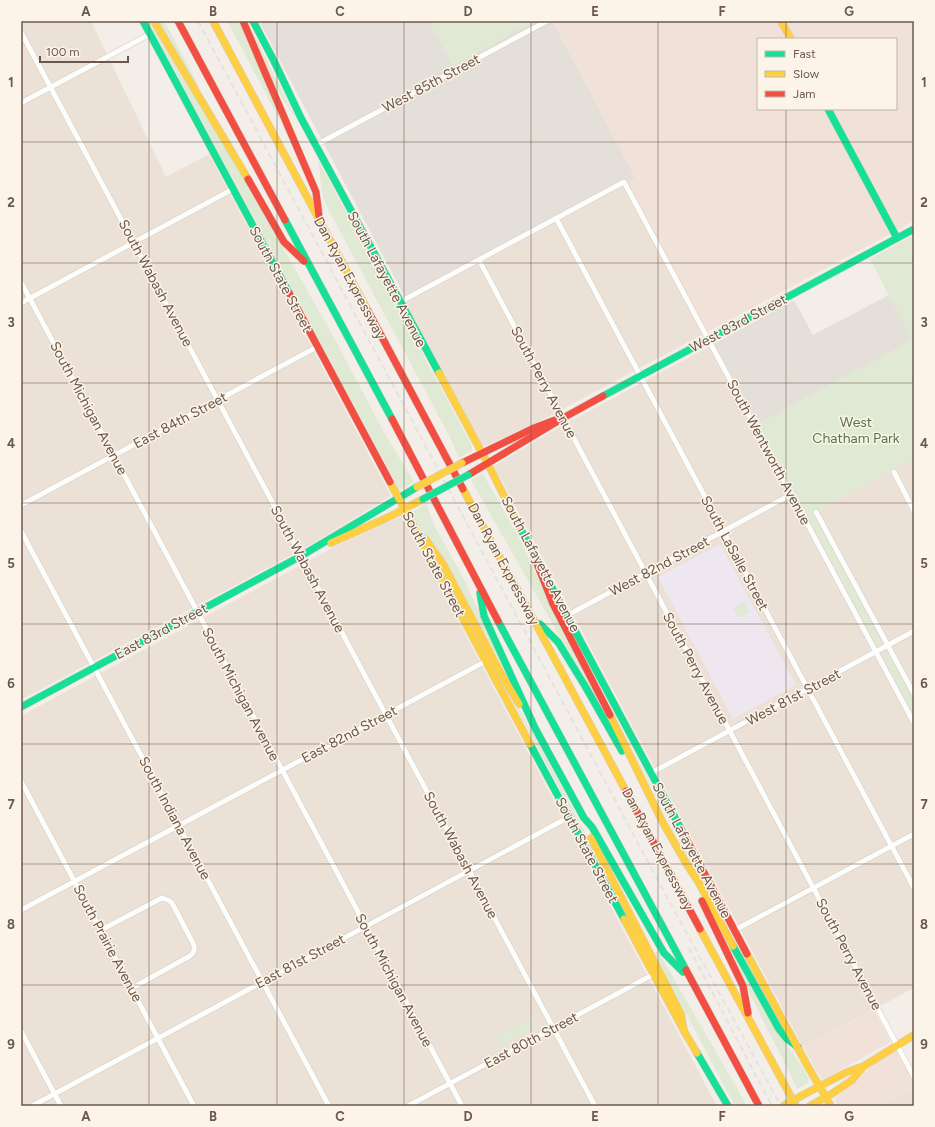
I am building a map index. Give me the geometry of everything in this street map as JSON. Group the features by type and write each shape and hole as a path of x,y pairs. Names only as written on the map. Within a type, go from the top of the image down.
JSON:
{"main road":[{"name":"South State Street","path":"143,21 684,1031 728,1106"},
{"path":"154,21 230,146 284,242 310,267"},
{"path":"178,21 433,497 479,586 759,1106"},
{"name":"Dan Ryan Expressway","path":"213,21 750,1023 796,1106"},
{"path":"243,21 316,192 320,221"},
{"name":"South Lafayette Avenue","path":"253,21 316,145 488,464 534,556 543,569 568,615 650,773 831,1106"},
{"path":"781,21 790,38"},
{"path":"829,110 897,238"},
{"name":"West 83rd Street","path":"404,509 488,464 563,418 914,229"},
{"name":"West 83rd Street","path":"398,498 481,453 534,428 563,418"},
{"name":"East 83rd Street","path":"21,707 301,556 398,498"},
{"name":"East 83rd Street","path":"301,556 404,509"},
{"path":"418,535 426,540 443,564 500,672 526,716 536,728"},
{"path":"534,556 538,571 556,610 609,712 642,782 688,869 743,986 750,1023"},
{"path":"479,586 484,616 536,728 584,818 592,827 664,953 691,980"},
{"path":"532,617 558,642 585,686 631,768 642,782"},
{"path":"584,818 587,830 681,1014 684,1031"},
{"path":"688,869 702,890 779,1029 787,1039 798,1047"},
{"path":"783,1106 847,1072 864,1066 914,1035"},
{"path":"810,1106 852,1080 864,1066"}],"street":[{"name":"West 85th Street","path":"316,145 547,21"},
{"name":"South Wabash Avenue","path":"21,32 595,1106"},
{"path":"21,103 150,34"},
{"name":"South Wentworth Avenue","path":"556,218 624,182 914,723"},
{"path":"21,302 233,189"},
{"path":"400,302 556,218"},
{"name":"South LaSalle Street","path":"556,218 914,888"},
{"name":"South Perry Avenue","path":"479,260 914,1077"},
{"name":"South Michigan Avenue","path":"21,282 462,1106"},
{"name":"East 84th Street","path":"21,505 317,347"},
{"path":"894,472 914,511"},
{"name":"West 82nd Street","path":"568,615 792,494"},
{"name":"South Wentworth Avenue","path":"816,512 914,694"},
{"name":"South Indiana Avenue","path":"21,531 329,1106"},
{"name":"West 81st Street","path":"650,773 914,631"},
{"name":"East 82nd Street","path":"21,910 486,660"},
{"name":"South Prairie Avenue","path":"21,781 194,1106"},
{"name":"East 81st Street","path":"32,1106 569,817"},
{"path":"735,930 914,834"},
{"path":"101,930 162,898 172,903 194,945 194,951 190,956 132,988"},
{"name":"East 80th Street","path":"408,1106 654,974"},
{"path":"21,1031 61,1106"}],"shaded area":[{"path":"21,21 91,21 166,177 209,154 391,496 308,546 21,700"},
{"path":"259,21 429,21 453,65 534,21 552,21 635,178 407,301"},
{"path":"552,21 914,21 914,221 707,332 627,182 635,178 591,97 593,95"},
{"path":"627,182 707,332 552,415 486,446 483,446 406,305 407,301"},
{"path":"889,295 913,340 758,424 714,344 794,300 813,335"},
{"path":"714,344 806,516 914,458 914,988 803,1047 494,466 563,425"},
{"path":"402,516 717,1106 21,1106 21,716 336,546"},
{"path":"720,544 796,685 733,719 658,577"},
{"path":"874,1010 891,1042 822,1080 803,1047"},
{"path":"897,1051 914,1084 914,1088 881,1106 838,1106 834,1099 878,1062"},
{"path":"914,1088 914,1106 881,1106"}],"green space":[{"path":"148,21 210,119 332,334 385,434 414,482 399,489"},
{"path":"158,21 164,21 200,88 199,89"},
{"path":"227,21 239,21 282,119 280,120"},
{"path":"429,21 534,21 453,66"},
{"path":"249,24 297,121 276,88"},
{"path":"317,158 472,446 472,451 459,458 450,437 326,205 322,194 320,170"},
{"name":"West Chatham Park","path":"914,235 914,458 813,512 881,639 875,643 758,424 912,340 870,259"},
{"path":"483,474 520,539 558,623 609,719 607,720 471,480"},
{"path":"426,504 436,529 462,575 508,675 432,542 420,528 413,516 412,512"},
{"path":"744,602 750,612 739,618 733,608"},
{"path":"890,655 914,700 914,717 883,659"},
{"path":"511,695 547,759 602,865 601,866 510,696"},
{"path":"618,722 713,900 652,790"},
{"path":"716,923 775,1028 809,1079 808,1083 797,1089 762,1019"},
{"path":"658,951 747,1106 735,1106 654,953"},
{"path":"533,1018 537,1026 500,1046 495,1037"}],"railway":[{"path":"198,21 661,886 781,1106"},
{"path":"689,948 772,1106"}],"traffic: fast":[{"path":"143,21 289,293"},
{"path":"253,21 301,118 439,373"},
{"path":"829,110 897,238"},
{"path":"285,220 392,419"},
{"path":"603,396 914,229"},
{"path":"423,499 468,475"},
{"path":"21,707 301,556 417,487"},
{"path":"519,526 681,829"},
{"path":"480,593 484,616 535,728 584,818 592,827 664,953 683,972"},
{"path":"498,621 686,970"},
{"path":"540,624 558,642 622,751"},
{"path":"530,744 624,919"},
{"path":"733,946 779,1029 787,1039 798,1047"},
{"path":"697,1053 728,1106"}],"traffic: slow":[{"path":"154,21 248,179"},
{"path":"213,21 368,311"},
{"path":"781,21 790,38"},
{"path":"439,373 488,464 519,526"},
{"path":"417,487 462,463"},
{"path":"390,482 530,744"},
{"path":"463,489 626,791"},
{"path":"331,543 391,516 423,499"},
{"path":"418,535 426,540 443,564 500,672 519,704"},
{"path":"610,715 662,821 699,883 733,946"},
{"path":"591,838 681,1014 684,1031"},
{"path":"624,919 697,1053"},
{"path":"700,929 796,1106"},
{"path":"747,954 831,1106"},
{"path":"801,1096 847,1072 864,1066 914,1035"},
{"path":"810,1106 852,1080 864,1066"},
{"path":"783,1106 801,1096"}],"traffic: jam":[{"path":"178,21 285,220"},
{"path":"243,21 316,192 319,216"},
{"path":"248,179 284,242 304,261"},
{"path":"289,293 390,482"},
{"path":"368,311 463,489"},
{"path":"468,475 563,418 603,396"},
{"path":"392,419 498,621"},
{"path":"462,463 534,428 555,420"},
{"path":"534,556 553,604 610,715"},
{"path":"626,791 700,929"},
{"path":"681,829 747,954"},
{"path":"702,901 743,986 748,1013"},
{"path":"686,970 759,1106"}]}
